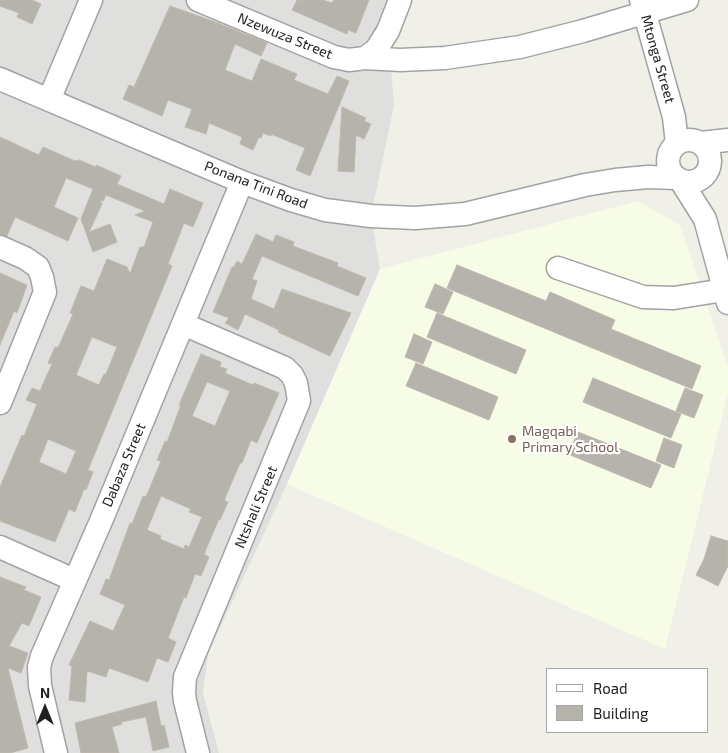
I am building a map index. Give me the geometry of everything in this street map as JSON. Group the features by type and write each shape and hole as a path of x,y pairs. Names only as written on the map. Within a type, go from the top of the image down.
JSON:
{"street":[{"path":"49,100 91,0"},
{"name":"Nzewuza Street","path":"198,0 248,10 334,57 349,60 365,58 400,60 445,58 520,47 583,31 643,6 687,0"},
{"path":"365,58 371,55 381,43 400,0"},
{"name":"Mtonga Street","path":"643,6 674,117 684,145"},
{"name":"Ponana Tini Road","path":"0,79 242,182 325,210 371,216 415,218 465,214 585,185 648,177 694,182 715,166"},
{"name":"Ponana Tini Road","path":"585,185 597,176 684,145 728,140"},
{"path":"558,268 643,297 726,297 704,220 669,167 684,145 707,148 715,166 704,220"},
{"name":"Dabaza Street","path":"56,753 40,686 39,667 242,182"},
{"path":"0,248 26,258 38,268 42,277 44,292 43,300 1,399"},
{"name":"Ntshali Street","path":"183,324 285,368 292,375 296,383 299,401 185,677 184,693 198,753"},
{"path":"0,547 74,580"}],"shaded area":[{"path":"0,0 400,0 388,31 394,105 371,216 380,269 287,484 208,654 203,693 219,753 0,753"},
{"name":"Magqabi Primary School","path":"638,201 680,225 728,367 728,393 665,649 287,484 380,269"}],"building":[{"path":"0,0 32,0 41,4 32,24 17,17 19,13 0,6"},
{"path":"297,0 323,0 332,3 334,0 369,0 356,33 348,30 347,34 292,10"},
{"path":"170,6 267,43 261,56 235,44 225,70 252,81 261,59 297,74 294,80 328,94 337,76 349,81 310,176 296,170 305,148 271,134 271,136 263,133 253,150 240,144 242,137 209,123 206,134 185,127 192,109 168,100 162,116 123,99 129,85 134,87"},
{"path":"342,107 366,118 364,121 371,124 364,139 356,135 354,172 338,171"},
{"path":"0,137 39,155 43,147 75,161 79,160 96,167 96,165 121,176 117,184 164,204 170,189 203,203 193,227 184,223 168,264 172,266 88,470 93,472 86,490 84,489 75,512 69,509 55,542 0,521 0,487 37,404 26,400 32,388 40,391 52,364 48,363 55,347 58,348 73,314 70,313 81,286 94,291 107,259 127,267 130,274 140,247 144,247 153,222 135,215 145,211 106,195 103,201 100,200 102,204 89,232 110,224 117,242 93,252 81,219 93,189 66,178 54,207 78,218 68,241 15,217 7,236 0,234","holes":["92,337 117,347 106,374 104,374 99,385 76,375","48,439 76,451 66,474 39,462"]},
{"path":"256,234 273,242 276,235 294,242 293,246 338,263 337,266 366,278 358,296 262,256 252,279 257,281 251,299 274,309 282,289 351,313 330,356 278,332 279,330 245,314 238,330 225,323 229,318 213,312 232,267 234,267 237,261 242,264"},
{"path":"457,265 546,301 550,292 615,320 611,329 701,366 692,389 447,288"},
{"path":"0,273 27,285 17,313 14,311 0,345"},
{"path":"435,284 453,292 443,314 425,307"},
{"path":"437,313 526,350 516,374 427,337"},
{"path":"414,334 432,342 423,364 405,357"},
{"path":"201,354 221,362 220,367 227,369 225,373 253,385 254,383 279,393 257,443 251,440 225,498 225,501 228,502 204,554 209,557 201,576 195,574 186,598 184,597 168,638 176,642 168,662 157,658 148,682 109,668 106,677 87,671 85,702 69,700 72,666 69,665 90,621 113,631 125,605 100,594 106,579 109,580 130,523 132,524 143,496 146,497 161,461 157,460 165,441 167,442 181,405 179,405","holes":["207,382 230,391 215,426 192,416","161,496 191,509 189,512 202,517 189,547 185,545 184,549 160,539 161,536 147,530"]},
{"path":"416,363 498,397 489,420 406,386"},
{"path":"593,378 681,414 671,438 583,402"},
{"path":"685,388 703,395 694,418 676,411"},
{"path":"578,432 661,465 651,488 568,454"},
{"path":"664,438 682,445 674,468 656,461"},
{"path":"711,536 728,541 728,566 718,586 696,575 704,559"},
{"path":"0,577 26,587 24,590 41,597 29,626 22,623 9,646 28,653 21,673 8,668 28,748 10,753 0,753"},
{"path":"156,701 161,726 164,725 169,747 153,751 146,717 121,722 122,724 112,727 119,753 81,753 75,723"}],"place":[{"name":"Magqabi Primary School","path":"512,439"}]}
